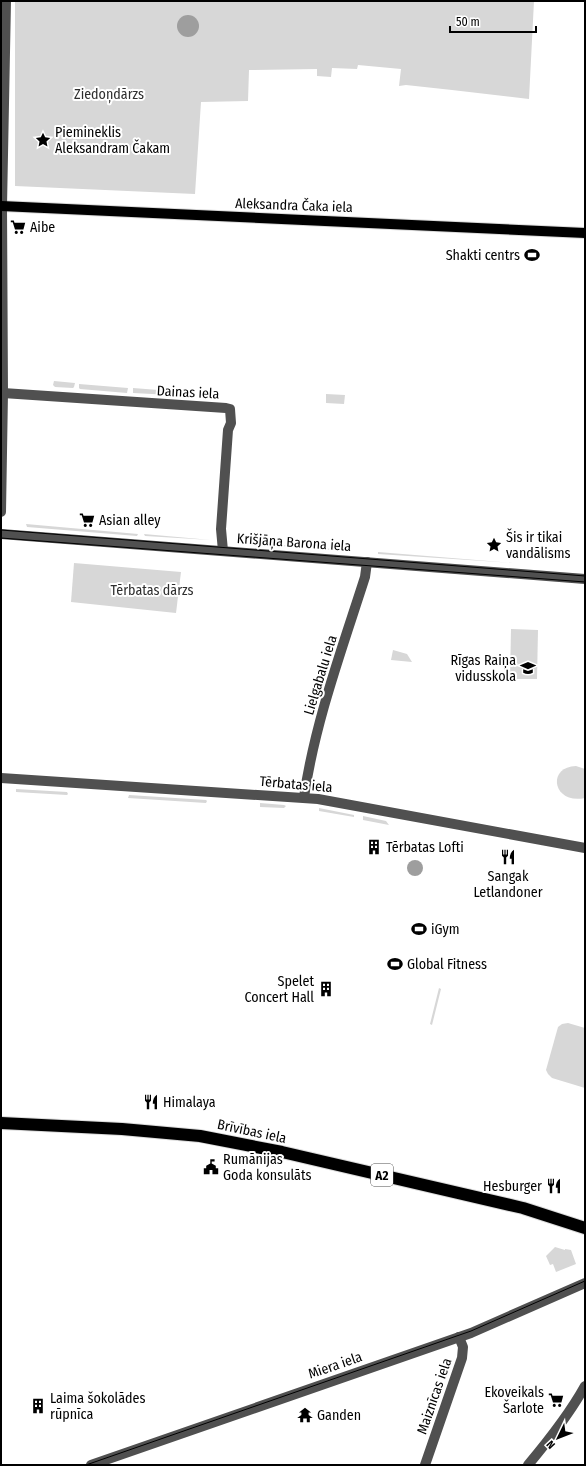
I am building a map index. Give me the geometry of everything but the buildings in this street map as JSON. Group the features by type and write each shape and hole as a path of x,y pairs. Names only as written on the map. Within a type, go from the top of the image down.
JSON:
{"highway":[{"name":"Brīvības iela","path":"1,1124 134,1130 200,1136 282,1152 523,1208 585,1228"}],"main road":[{"name":"Aleksandra Čaka iela","path":"1,206 585,233"}],"street":[{"path":"1,512 3,393 1,206 6,1"},
{"name":"Dainas iela","path":"3,393 226,408 230,410 231,423 228,430 221,529 223,551"},
{"name":"Krišjāņa Barona iela","path":"1,534 585,579"},
{"name":"Lielgabalu iela","path":"304,797 326,702 364,577 367,562"},
{"name":"Tērbatas iela","path":"1,778 318,798 585,848"},
{"name":"Miera iela","path":"90,1465 459,1337 585,1283"},
{"name":"Maiznīcas iela","path":"425,1465 462,1358 463,1347 459,1337"},
{"path":"528,1465 561,1425 585,1386"}],"green space":[{"name":"Ziedoņdārzs","path":"15,1 534,1 529,99 406,85 399,86 401,69 358,65 357,69 332,68 331,77 317,76 317,69 249,70 248,101 201,102 195,194 15,186"},
{"path":"54,381 75,383 73,388 55,387 53,385"},
{"path":"79,384 128,388 127,393 80,389"},
{"path":"133,388 171,391 171,395 133,393"},
{"path":"174,391 187,392 187,397 174,396"},
{"path":"326,394 345,395 344,404 326,403"},
{"path":"26,524 138,534 137,536 27,527"},
{"path":"144,534 211,540 145,536"},
{"path":"255,543 333,549 333,550 256,544"},
{"path":"378,552 513,563 378,554"},
{"name":"Tērbatas dārzs","path":"74,563 181,572 176,613 71,602"},
{"path":"511,629 538,630 537,679 510,679"},
{"path":"393,650 407,654 412,662 391,660"},
{"path":"576,766 585,769 585,798 574,799 566,796 560,791 557,785 557,778 560,772 566,768"},
{"path":"16,789 67,792 68,794 16,792"},
{"path":"129,795 207,801 206,803 128,798"},
{"path":"260,803 286,806 284,808 260,807"},
{"path":"319,808 354,815 354,817 319,811"},
{"path":"363,816 386,821 389,825 363,820"},
{"path":"439,988 441,989 432,1025 430,1024"},
{"path":"568,1023 585,1028 585,1088 552,1078 546,1070 558,1027 562,1024"},
{"path":"555,1247 571,1250 576,1264 556,1272 553,1264 550,1265 546,1256"}],"shaded area":[{"path":"188,15 196,18 199,26 196,34 188,37 180,34 177,26 180,18"},
{"path":"412,860 418,860 423,865 421,874 418,876 412,876 407,871 407,865"}],"tram line":[{"path":"1,530 585,576"},
{"path":"1,538 585,582"},
{"path":"86,1465 471,1331 585,1281"}],"place":[{"name":"Piemineklis Aleksandram Čakam","path":"43,140"},
{"name":"Aibe","path":"18,227"},
{"name":"Shakti centrs","path":"532,255"},
{"name":"Asian alley","path":"87,520"},
{"name":"Šis ir tikai vandālisms","path":"494,545"},
{"name":"Rīgas Raiņa vidusskola","path":"528,668"},
{"name":"Tērbatas Lofti","path":"374,847"},
{"name":"Sangak Letlandoner","path":"508,857"},
{"name":"iGym","path":"419,929"},
{"name":"Global Fitness","path":"395,964"},
{"name":"Spelet Concert Hall","path":"326,989"},
{"name":"Himalaya","path":"151,1102"},
{"name":"Rumānijas Goda konsulāts","path":"211,1167"},
{"name":"Hesburger","path":"554,1186"},
{"name":"Ekoveikals Šarlote","path":"556,1400"},
{"name":"Laima šokolādes rūpnīca","path":"38,1406"},
{"name":"Ganden","path":"305,1415"}]}
